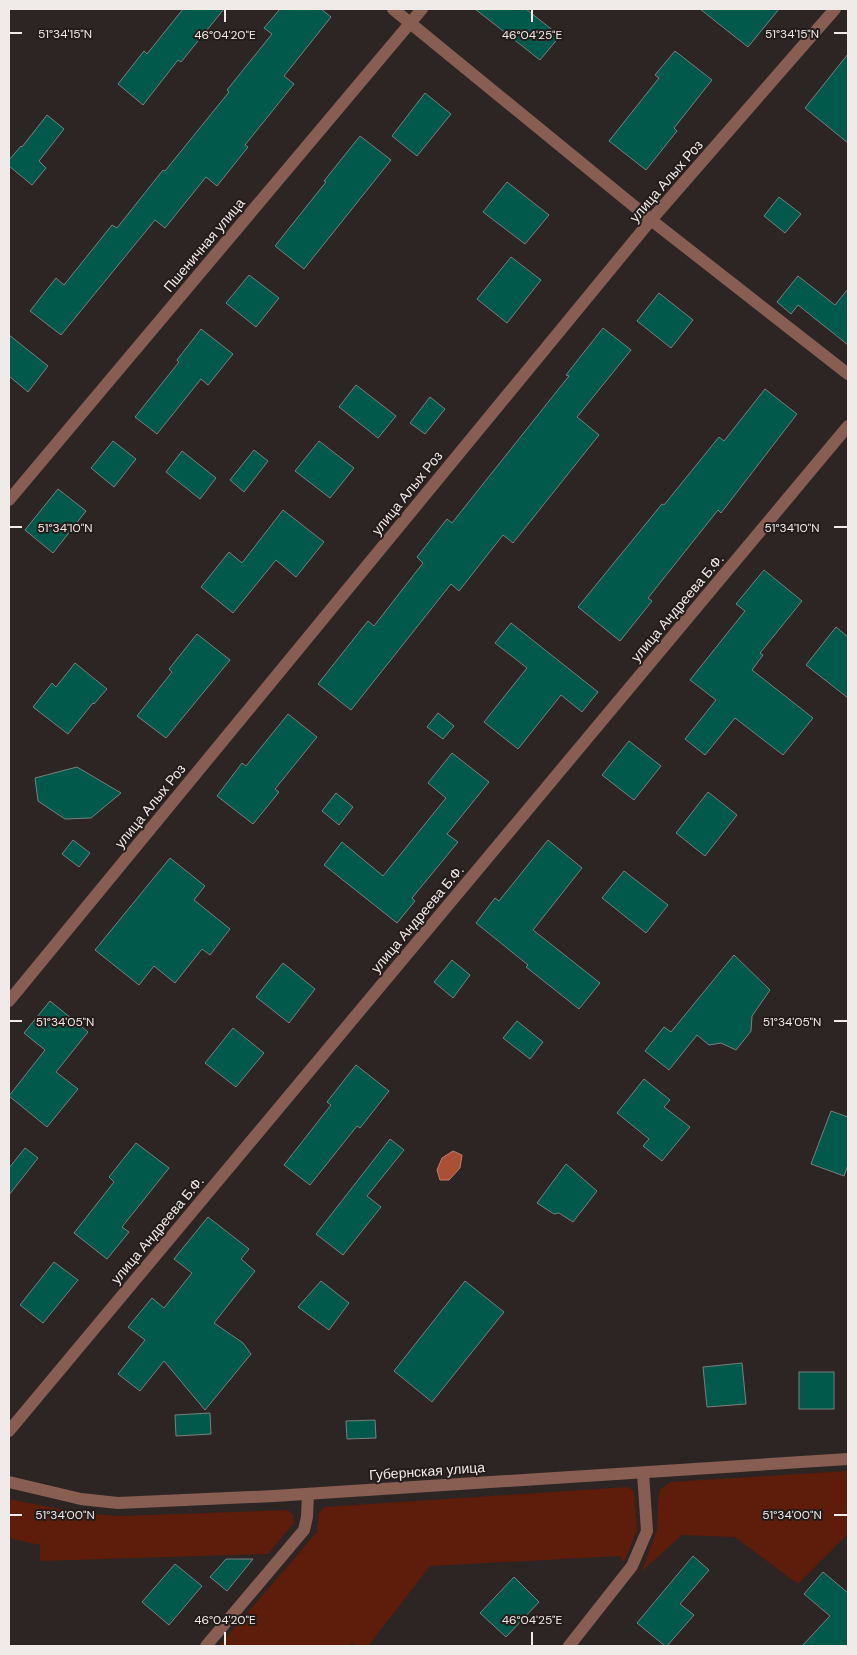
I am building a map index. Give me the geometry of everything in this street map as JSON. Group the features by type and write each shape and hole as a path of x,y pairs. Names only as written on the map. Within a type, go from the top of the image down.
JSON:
{"street":[{"path":"393,9 651,220 848,374"},
{"name":"Пшеничная улица","path":"9,500 422,9"},
{"name":"улица Алых Роз","path":"9,1001 651,220 835,9"},
{"name":"улица Андреева Б.Ф.","path":"9,1431 848,426"},
{"name":"Губернская улица","path":"9,1482 81,1499 118,1503 308,1494 848,1459"},
{"path":"569,1646 632,1566 647,1531 643,1472"},
{"path":"206,1646 304,1530 307,1517 308,1494"}],"shaded area":[{"path":"453,1151 462,1155 460,1168 449,1180 440,1180 437,1170 442,1158"},
{"path":"848,1471 848,1534 798,1584 735,1537 682,1535 642,1571 657,1530 660,1490 670,1482"},
{"path":"628,1487 634,1491 637,1530 624,1562 620,1556 430,1566 368,1646 357,1646 352,1643 349,1646 219,1646 317,1532 319,1513 324,1507"},
{"path":"9,1499 80,1513 120,1516 288,1510 293,1515 294,1523 268,1554 40,1561 40,1545 9,1538"}],"building":[{"path":"183,9 224,9 181,62 178,60 143,105 118,84 144,51 147,54"},
{"path":"280,9 321,9 331,17 284,76 294,84 245,145 248,147 217,186 206,177 165,228 155,220 61,335 30,311 56,278 64,285 112,225 117,228 163,170 165,171 229,92 227,90 272,34 264,28"},
{"path":"475,9 526,9 560,36 540,60"},
{"path":"700,9 779,9 748,47"},
{"path":"675,51 712,80 674,128 677,131 646,170 609,141 659,78 655,75"},
{"path":"848,54 848,143 805,108"},
{"path":"425,93 451,114 417,156 392,136"},
{"path":"47,115 64,129 39,161 46,168 32,185 9,166 9,160 22,147"},
{"path":"360,136 391,160 304,269 275,246"},
{"path":"507,182 549,215 525,244 483,212"},
{"path":"779,197 801,214 785,233 764,216"},
{"path":"511,257 541,280 507,323 477,299"},
{"path":"249,275 279,298 256,327 226,303"},
{"path":"798,276 835,305 848,289 848,345 798,305 791,314 777,302"},
{"path":"659,293 693,320 671,348 637,321"},
{"path":"603,328 631,350 577,417 599,435 513,543 503,535 459,591 451,584 351,710 318,684 368,621 374,626 423,563 417,557 447,519 452,523 569,376 566,375"},
{"path":"201,329 233,354 208,385 201,379 157,434 135,417 179,362 177,360"},
{"path":"9,335 48,366 28,392 9,376"},
{"path":"356,385 396,416 378,438 339,407"},
{"path":"765,389 797,414 721,513 718,510 648,598 652,601 620,641 578,607 719,437 724,441"},
{"path":"430,397 445,409 425,434 410,423"},
{"path":"113,441 136,459 114,487 91,468"},
{"path":"319,441 354,468 330,498 295,471"},
{"path":"254,450 268,461 244,492 230,480"},
{"path":"182,451 216,478 200,499 166,472"},
{"path":"58,489 86,511 53,553 25,530"},
{"path":"283,510 324,542 296,577 276,560 233,613 201,587 229,552 242,563"},
{"path":"764,570 802,601 760,653 763,655 752,670 813,718 783,755 735,718 705,755 685,739 716,700 690,680 745,611 736,604"},
{"path":"511,623 598,692 582,712 561,695 518,749 484,722 527,668 495,643"},
{"path":"836,627 848,637 848,698 806,665"},
{"path":"197,634 230,660 166,738 137,716 172,672 169,669"},
{"path":"75,663 107,689 68,734 33,707 52,683 56,687"},
{"path":"438,713 454,726 443,739 427,727"},
{"path":"288,714 317,737 275,789 279,792 253,824 217,796 242,763 246,766"},
{"path":"629,741 661,766 634,800 602,775"},
{"path":"452,753 489,782 447,834 458,842 412,898 415,901 397,923 324,865 342,842 383,876 446,798 428,783"},
{"path":"77,767 121,793 91,818 65,819 38,801 35,778"},
{"path":"708,792 737,815 705,856 676,833"},
{"path":"336,793 353,807 339,825 322,811"},
{"path":"73,840 90,853 79,867 62,854"},
{"path":"548,840 582,868 533,930 600,983 579,1009 526,967 528,965 476,923 495,898 499,901"},
{"path":"170,858 205,886 194,900 230,929 210,955 202,949 175,983 154,966 139,985 95,950"},
{"path":"624,871 668,905 646,933 602,898"},
{"path":"734,955 770,990 752,1016 751,1031 736,1050 721,1043 709,1045 697,1035 669,1070 645,1051 664,1027 671,1032"},
{"path":"452,960 470,975 453,998 434,982"},
{"path":"283,963 315,989 289,1023 256,997"},
{"path":"50,1001 88,1032 56,1072 78,1089 47,1127 9,1096 45,1050 24,1033"},
{"path":"517,1021 543,1042 530,1059 503,1038"},
{"path":"233,1028 264,1053 236,1087 205,1063"},
{"path":"356,1065 389,1091 360,1128 357,1126 310,1185 284,1165 331,1105 327,1102"},
{"path":"644,1079 670,1100 664,1107 690,1127 662,1161 643,1146 649,1139 617,1113"},
{"path":"831,1111 848,1117 848,1165 844,1176 811,1164"},
{"path":"390,1139 404,1150 367,1196 381,1207 343,1255 316,1234"},
{"path":"136,1143 169,1168 122,1227 129,1232 107,1259 74,1233 114,1182 109,1177"},
{"path":"25,1148 38,1158 9,1195 9,1168"},
{"path":"566,1164 597,1191 573,1222 559,1213 554,1214 537,1203"},
{"path":"208,1217 249,1249 241,1259 255,1271 214,1323 243,1343 251,1354 205,1410 164,1361 140,1391 118,1374 145,1340 128,1327 152,1298 164,1308 192,1273 174,1259"},
{"path":"54,1262 78,1280 43,1323 20,1305"},
{"path":"321,1281 349,1303 329,1330 298,1307"},
{"path":"465,1281 504,1312 432,1402 394,1371"},
{"path":"742,1363 746,1404 707,1407 703,1367"},
{"path":"799,1372 834,1372 834,1409 799,1409"},
{"path":"210,1413 211,1434 176,1436 175,1415"},
{"path":"375,1420 376,1438 347,1439 346,1421"},
{"path":"693,1556 709,1570 680,1604 694,1615 665,1646 637,1623"},
{"path":"226,1559 253,1559 227,1591 210,1577"},
{"path":"175,1564 202,1586 169,1625 142,1602"},
{"path":"823,1572 848,1593 848,1646 802,1646 830,1616 804,1594"},
{"path":"514,1577 539,1602 506,1637 480,1613"}]}
